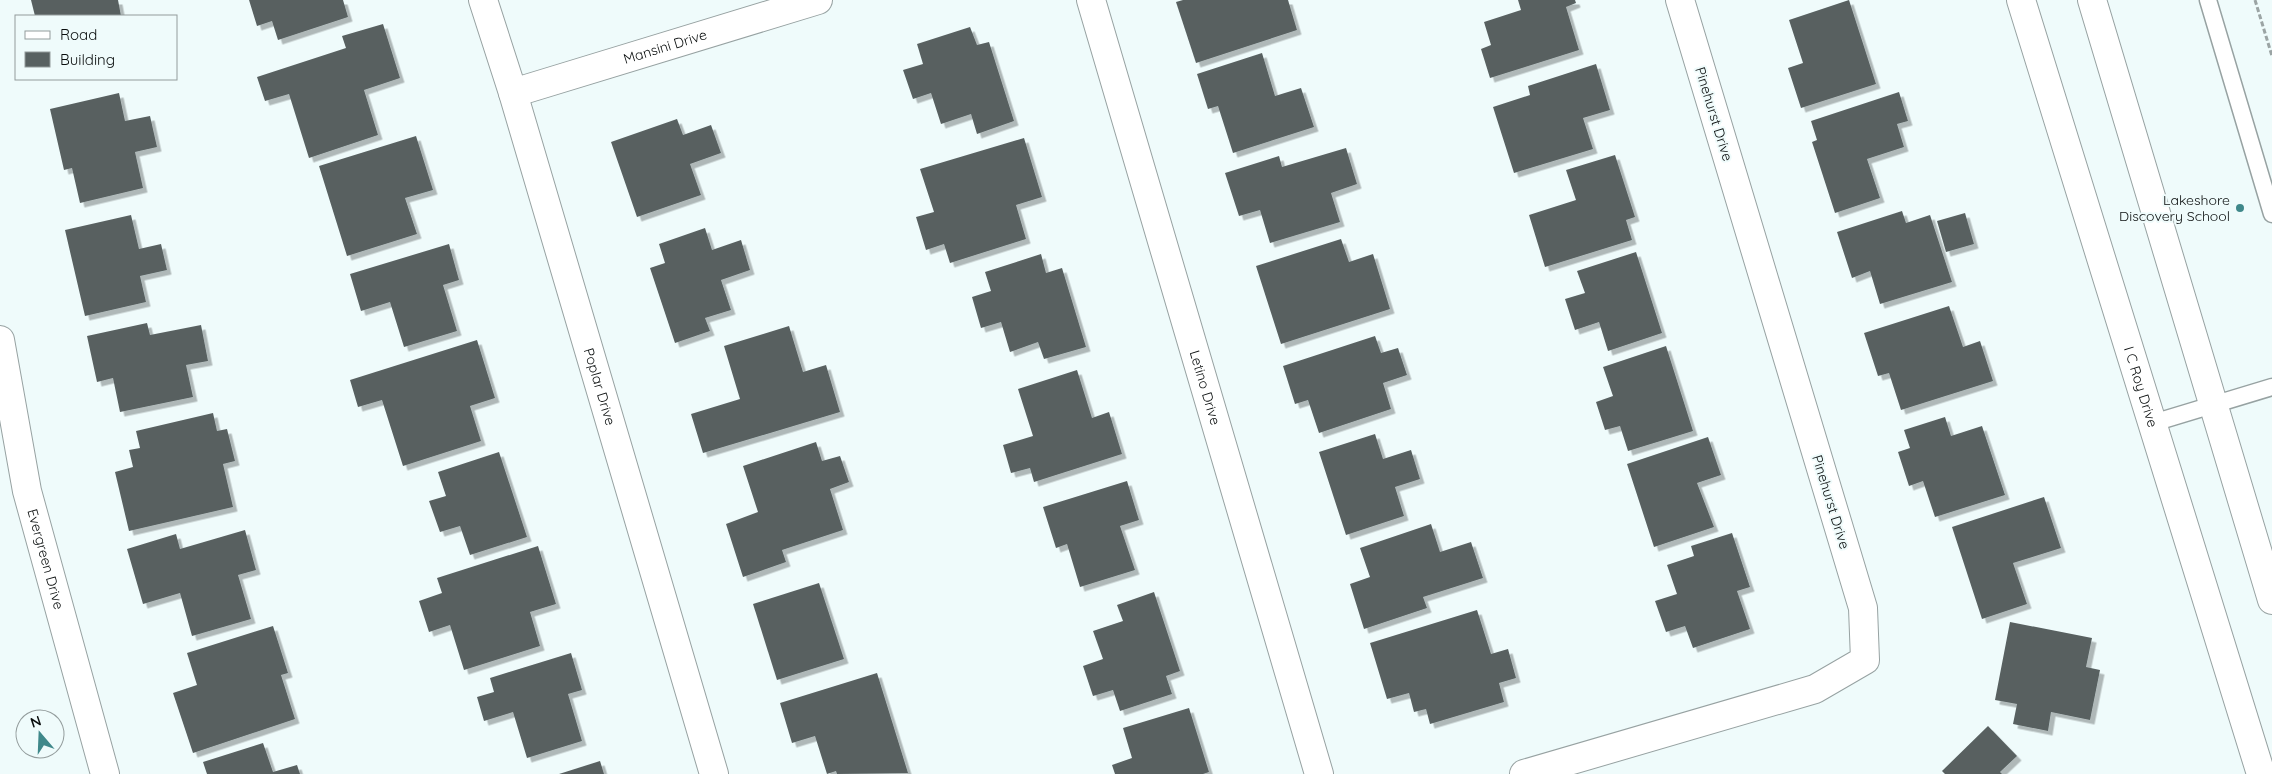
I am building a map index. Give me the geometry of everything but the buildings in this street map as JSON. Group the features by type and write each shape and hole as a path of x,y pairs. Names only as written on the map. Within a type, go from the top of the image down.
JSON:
{"street":[{"name":"Poplar Drive","path":"483,0 513,93 714,774"},
{"name":"Mansini Drive","path":"513,93 818,0"},
{"name":"Letino Drive","path":"1091,0 1320,774"},
{"name":"Pinehurst Drive","path":"1524,774 1814,689 1865,660 1863,608 1680,0"},
{"name":"I C Roy Drive","path":"2021,0 2261,774"},
{"path":"2092,0 2272,600"},
{"name":"Evergreen Drive","path":"0,340 27,491 106,774"}],"lane":[{"path":"2208,0 2272,214"},
{"path":"2153,423 2272,387"}],"path":[{"path":"2255,0 2272,56"}],"place":[{"name":"Lakeshore Discovery School","path":"2240,208"}]}
